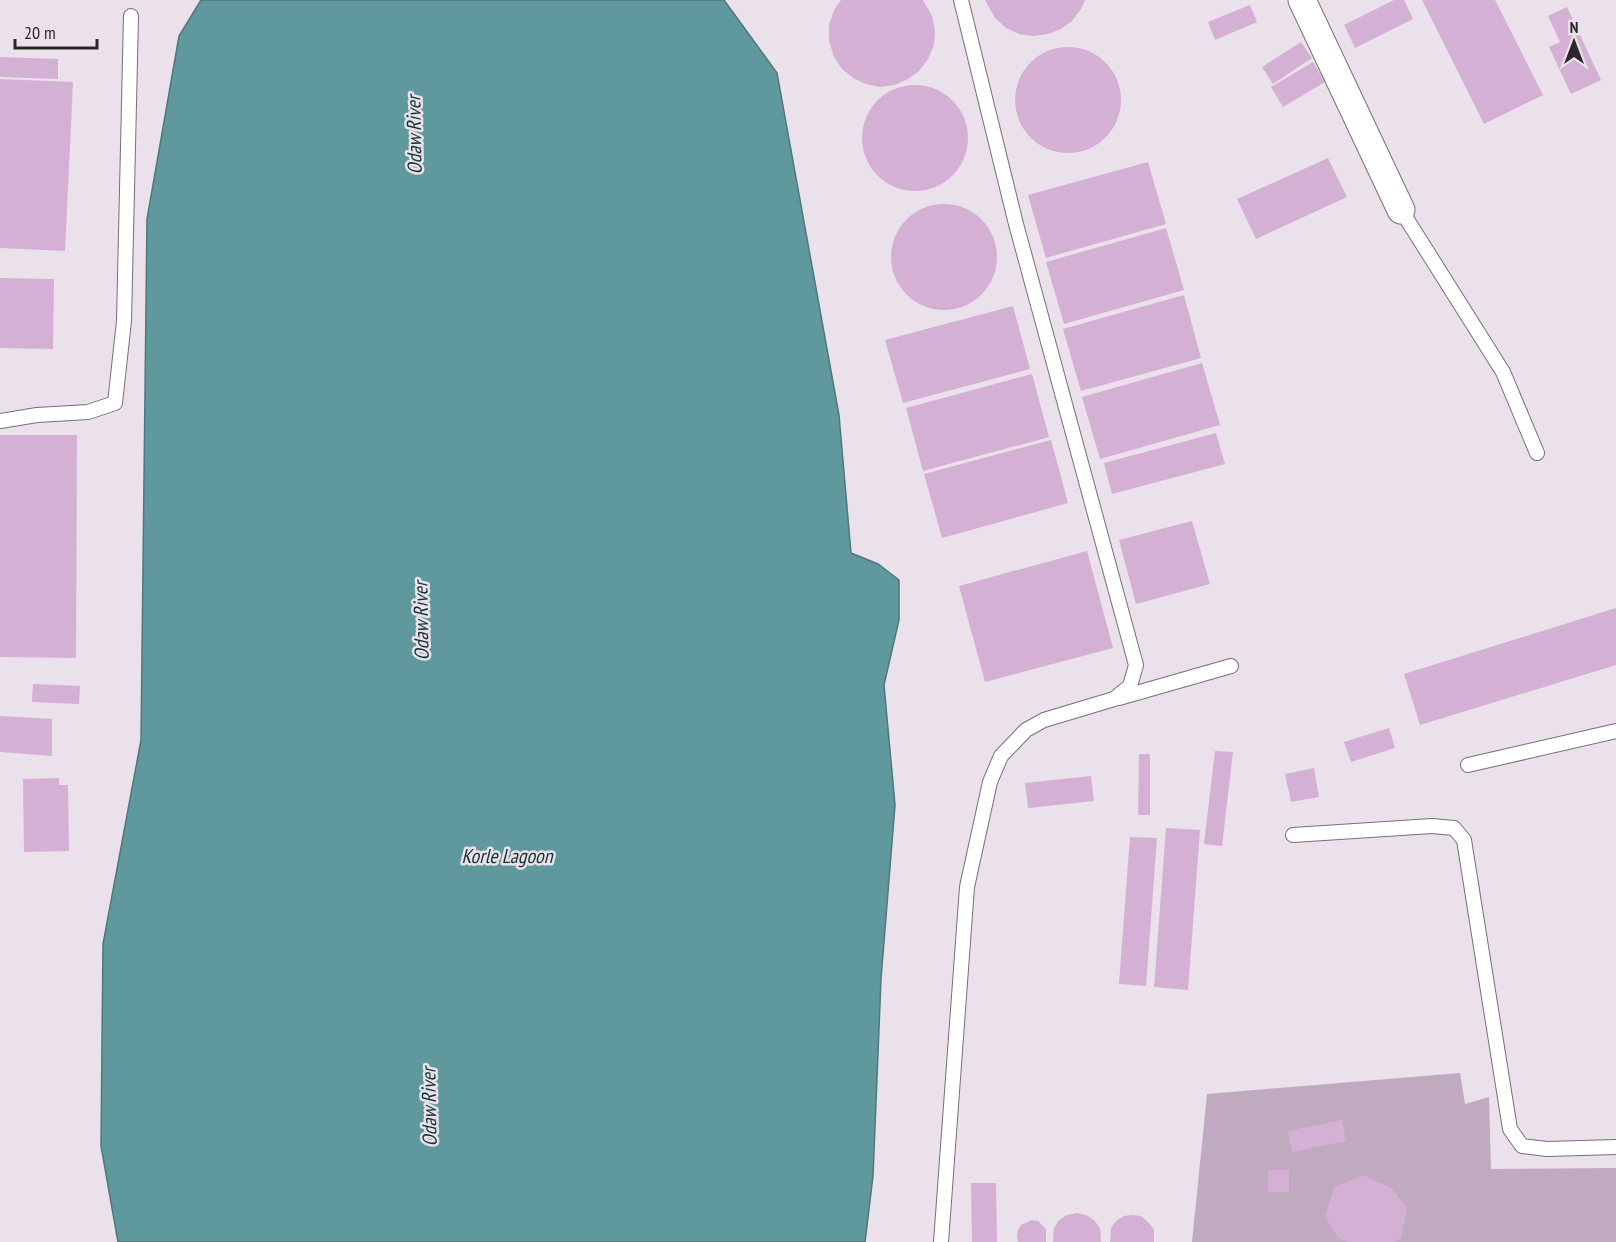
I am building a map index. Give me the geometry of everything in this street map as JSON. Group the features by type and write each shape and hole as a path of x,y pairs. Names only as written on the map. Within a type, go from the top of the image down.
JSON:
{"street":[{"path":"1302,0 1401,210"}],"lane":[{"path":"962,0 1016,224 1134,654 1136,665 1130,686 1114,699"},
{"path":"0,421 37,415 88,412 115,403 124,321 131,16"},
{"path":"1401,210 1503,372 1538,453"},
{"path":"941,1242 967,887 990,782 1001,756 1026,730 1044,720 1231,666"},
{"path":"1468,765 1616,731"},
{"path":"1293,835 1432,825 1454,828 1464,840 1510,1129 1522,1146 1547,1149 1616,1147"}],"shaded area":[{"path":"1460,1073 1465,1104 1489,1097 1491,1169 1616,1168 1616,1242 1192,1242 1207,1094"}],"water":[{"name":"Korle Lagoon","path":"201,0 724,0 777,73 839,415 851,553 878,564 899,580 899,620 884,685 895,805 881,979 873,1176 865,1242 118,1242 101,1146 103,944 141,740 147,219 179,36"}],"building":[{"path":"841,0 923,0 932,16 935,31 934,45 919,71 895,85 880,87 853,78 842,69 834,57 829,41 829,25 834,10"},
{"path":"985,0 1085,0 1072,21 1061,29 1033,36 1019,34 1006,28 995,18"},
{"path":"1394,0 1404,0 1413,19 1355,48 1344,25"},
{"path":"1422,0 1495,0 1543,95 1484,124"},
{"path":"1250,5 1257,22 1215,40 1208,22"},
{"path":"1567,7 1601,80 1571,94 1549,47 1560,42 1548,16"},
{"path":"1301,42 1312,58 1273,84 1262,67"},
{"path":"1068,47 1088,51 1105,63 1117,80 1121,100 1117,120 1105,137 1088,149 1068,153 1048,149 1031,137 1019,120 1015,100 1019,80 1031,63 1048,51"},
{"path":"0,57 58,59 58,79 0,77"},
{"path":"1313,62 1325,82 1283,107 1271,87"},
{"path":"0,79 73,82 65,251 0,248"},
{"path":"915,85 935,89 952,101 964,118 968,138 964,158 952,175 935,187 915,191 895,187 878,175 866,158 862,138 866,118 878,101 895,89"},
{"path":"1328,158 1347,197 1256,239 1237,199"},
{"path":"1148,162 1166,224 1046,258 1028,195"},
{"path":"944,204 964,208 981,220 993,237 997,257 993,277 981,294 964,306 944,310 924,306 907,294 895,277 891,257 895,237 907,220 924,208"},
{"path":"1166,228 1184,290 1064,324 1046,262"},
{"path":"0,278 54,279 53,349 0,348"},
{"path":"1184,295 1201,358 1081,391 1063,329"},
{"path":"1013,306 1030,369 903,403 885,340"},
{"path":"1202,363 1220,425 1100,459 1082,397"},
{"path":"1032,374 1049,437 923,471 906,408"},
{"path":"1216,433 1225,464 1112,494 1104,463"},
{"path":"0,435 77,435 76,658 0,657"},
{"path":"1051,440 1068,503 942,538 924,474"},
{"path":"1192,521 1210,584 1136,604 1119,540"},
{"path":"1087,551 1113,648 985,682 959,586"},
{"path":"1616,608 1616,665 1420,725 1404,674"},
{"path":"33,684 80,686 79,704 32,702"},
{"path":"0,716 52,719 52,756 0,752"},
{"path":"1389,728 1395,748 1351,762 1344,742"},
{"path":"1215,751 1233,752 1222,846 1204,844"},
{"path":"1139,754 1150,754 1150,815 1138,815"},
{"path":"1314,768 1319,797 1291,802 1285,774"},
{"path":"1091,776 1094,801 1028,808 1025,783"},
{"path":"59,778 59,785 68,785 69,851 24,852 23,779"},
{"path":"1166,828 1200,830 1188,990 1154,987"},
{"path":"1130,837 1157,838 1146,986 1119,984"},
{"path":"1342,1120 1346,1141 1292,1152 1288,1131"},
{"path":"1268,1170 1289,1170 1289,1192 1268,1192"},
{"path":"1363,1175 1391,1188 1407,1208 1401,1238 1394,1242 1348,1242 1338,1238 1325,1217 1334,1188"},
{"path":"971,1183 996,1183 997,1242 972,1242"},
{"path":"1077,1213 1094,1220 1100,1228 1101,1242 1053,1242 1054,1228 1059,1220"},
{"path":"1124,1216 1141,1216 1154,1229 1154,1242 1110,1242 1111,1228 1116,1221"},
{"path":"1032,1220 1038,1221 1046,1229 1046,1242 1018,1242 1018,1230 1021,1225"}],"water label":[{"name":"Odaw River","path":"414,135"},
{"name":"Odaw River","path":"421,621"},
{"name":"Odaw River","path":"429,1107"}]}
